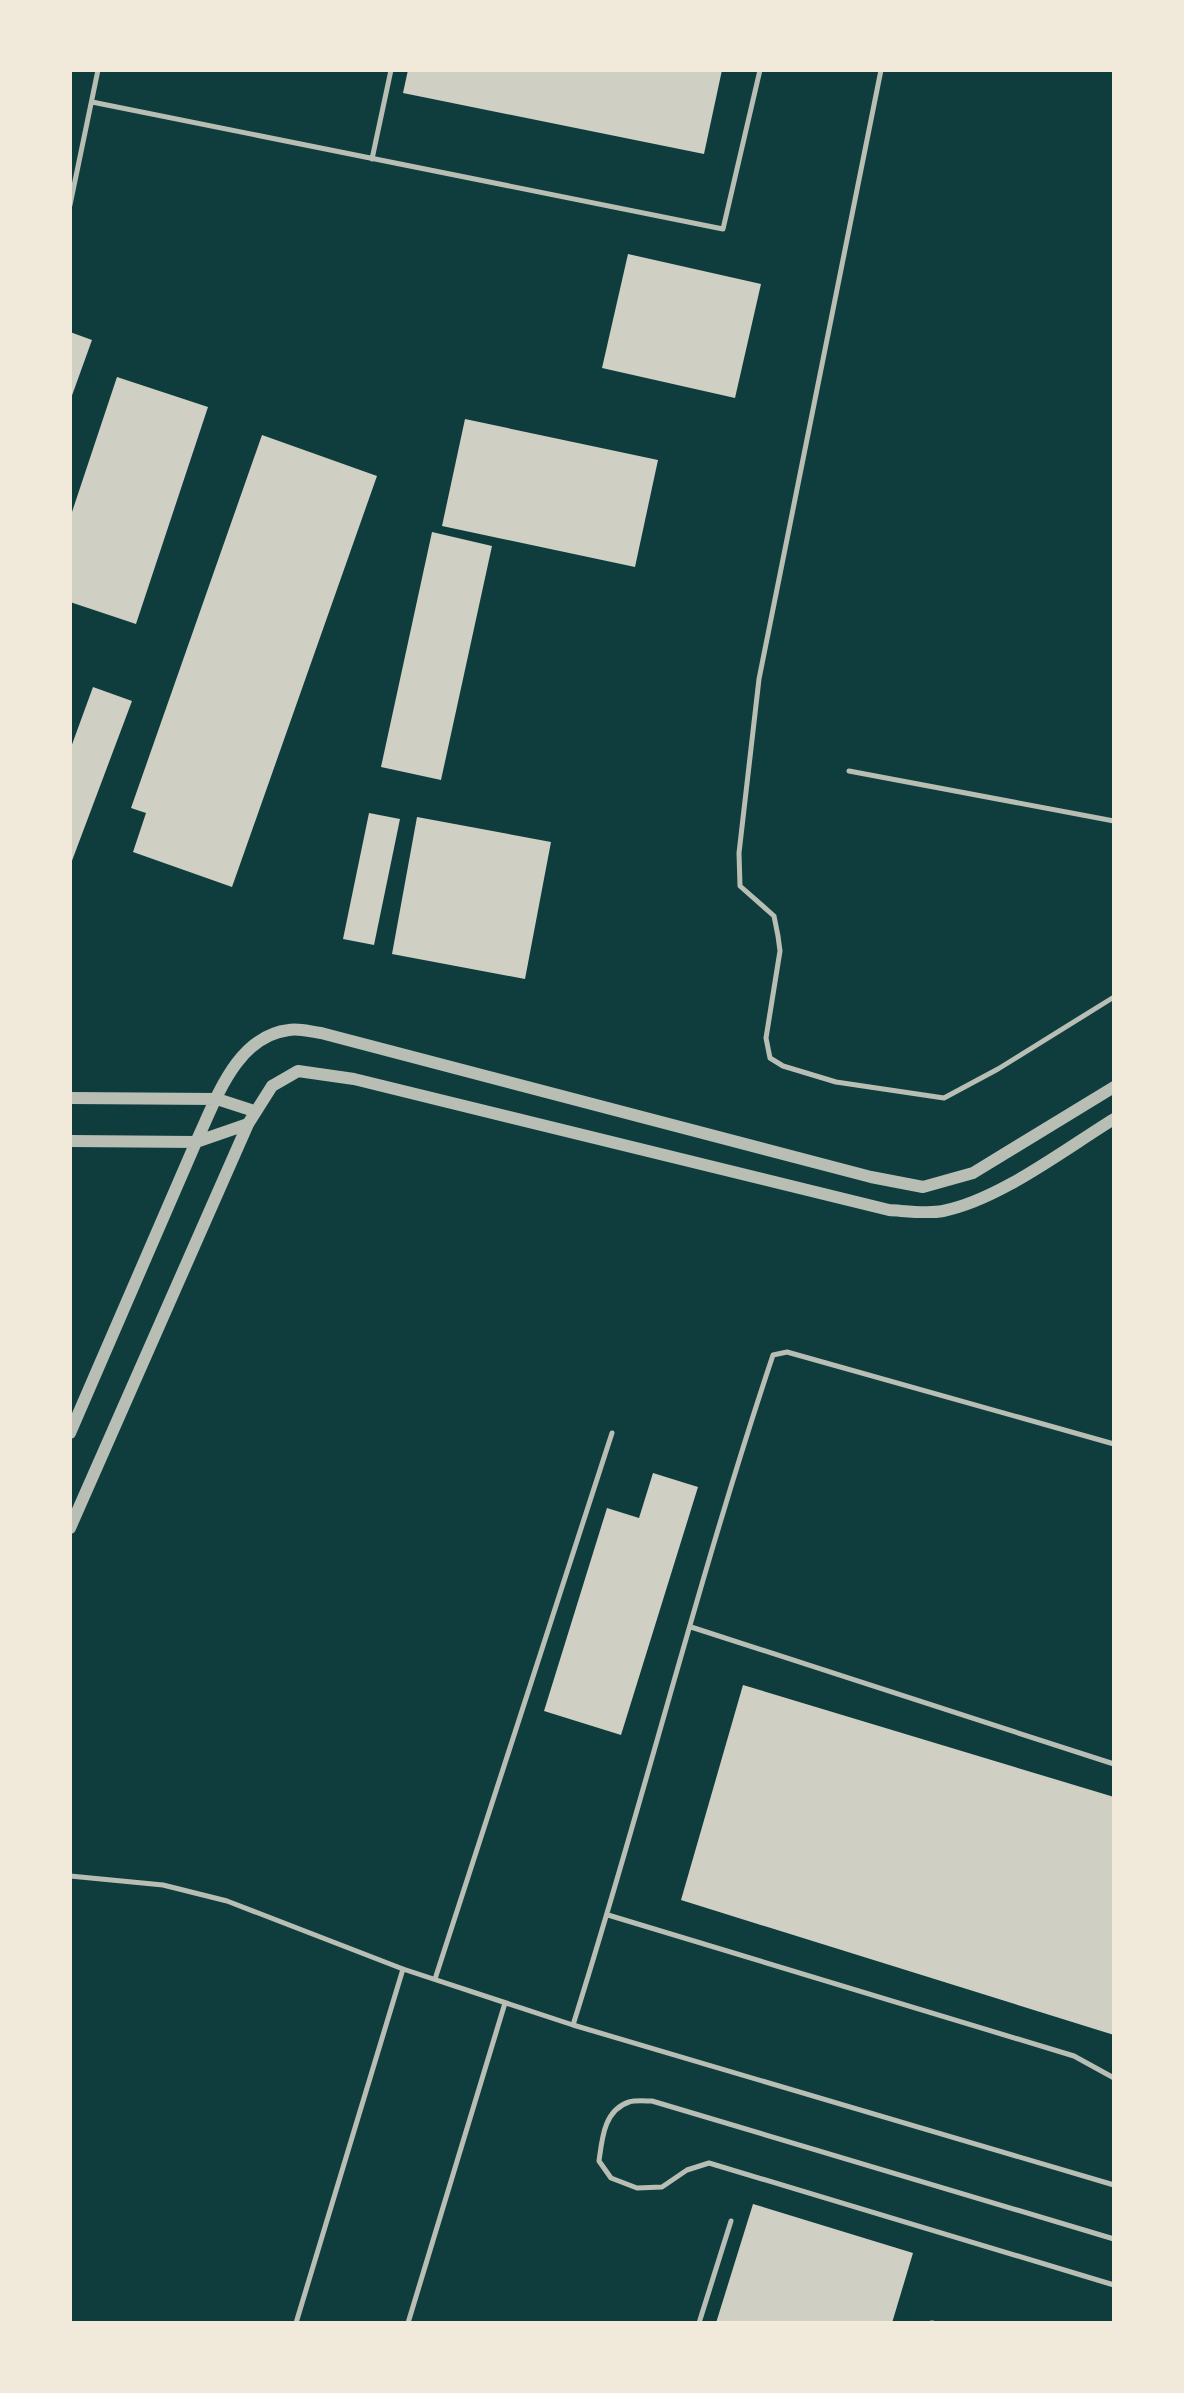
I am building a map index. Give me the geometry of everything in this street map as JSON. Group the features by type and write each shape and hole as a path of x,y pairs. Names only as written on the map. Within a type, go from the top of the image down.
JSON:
{"street":[{"path":"70,1433 196,1142 235,1065 257,1040 289,1029 321,1033 871,1177 923,1186 974,1173 1114,1087"},
{"path":"70,1528 254,1111 272,1086 298,1071 354,1079 889,1210 941,1212 966,1205 1002,1189 1114,1119"},
{"path":"70,1098 217,1099 254,1111"},
{"path":"70,1140 196,1142 248,1124"}],"lane":[{"path":"70,205 98,70"},
{"path":"372,159 391,70"},
{"path":"92,102 723,229 760,70"},
{"path":"881,70 758,680 745,789 739,853 740,886 774,916 780,951 766,1038 770,1058 783,1066 836,1082 944,1098 998,1069 1114,997"},
{"path":"849,771 1114,821"},
{"path":"573,2025 608,1915 737,1462 773,1355 787,1352 1114,1444"},
{"path":"435,1979 612,1433"},
{"path":"691,1627 1114,1763"},
{"path":"70,1876 163,1885 226,1901 403,1969 573,2025 1114,2185"},
{"path":"608,1915 1074,2056 1114,2078"},
{"path":"296,2323 403,1969"},
{"path":"408,2323 505,2003"},
{"path":"1114,2239 652,2101 629,2102 612,2113 602,2134 599,2161 611,2178 637,2188 662,2187 687,2170 709,2164 1114,2285"},
{"path":"699,2323 730,2221"}],"building":[{"path":"408,70 722,70 704,154 403,93"},
{"path":"628,254 761,284 735,398 602,368"},
{"path":"70,332 92,340 70,401"},
{"path":"117,377 208,407 136,624 70,602 70,518"},
{"path":"465,419 658,460 635,567 442,526"},
{"path":"262,435 377,476 232,887 133,852 146,813 131,808"},
{"path":"432,532 492,546 441,780 381,767"},
{"path":"93,687 132,701 70,866 70,750"},
{"path":"369,813 400,819 374,945 343,939"},
{"path":"417,817 551,842 525,979 392,954"},
{"path":"653,1473 698,1487 621,1735 544,1711 607,1508 639,1518"},
{"path":"743,1685 1114,1797 1114,2035 681,1900"},
{"path":"753,2204 913,2253 892,2323 716,2323"}]}
